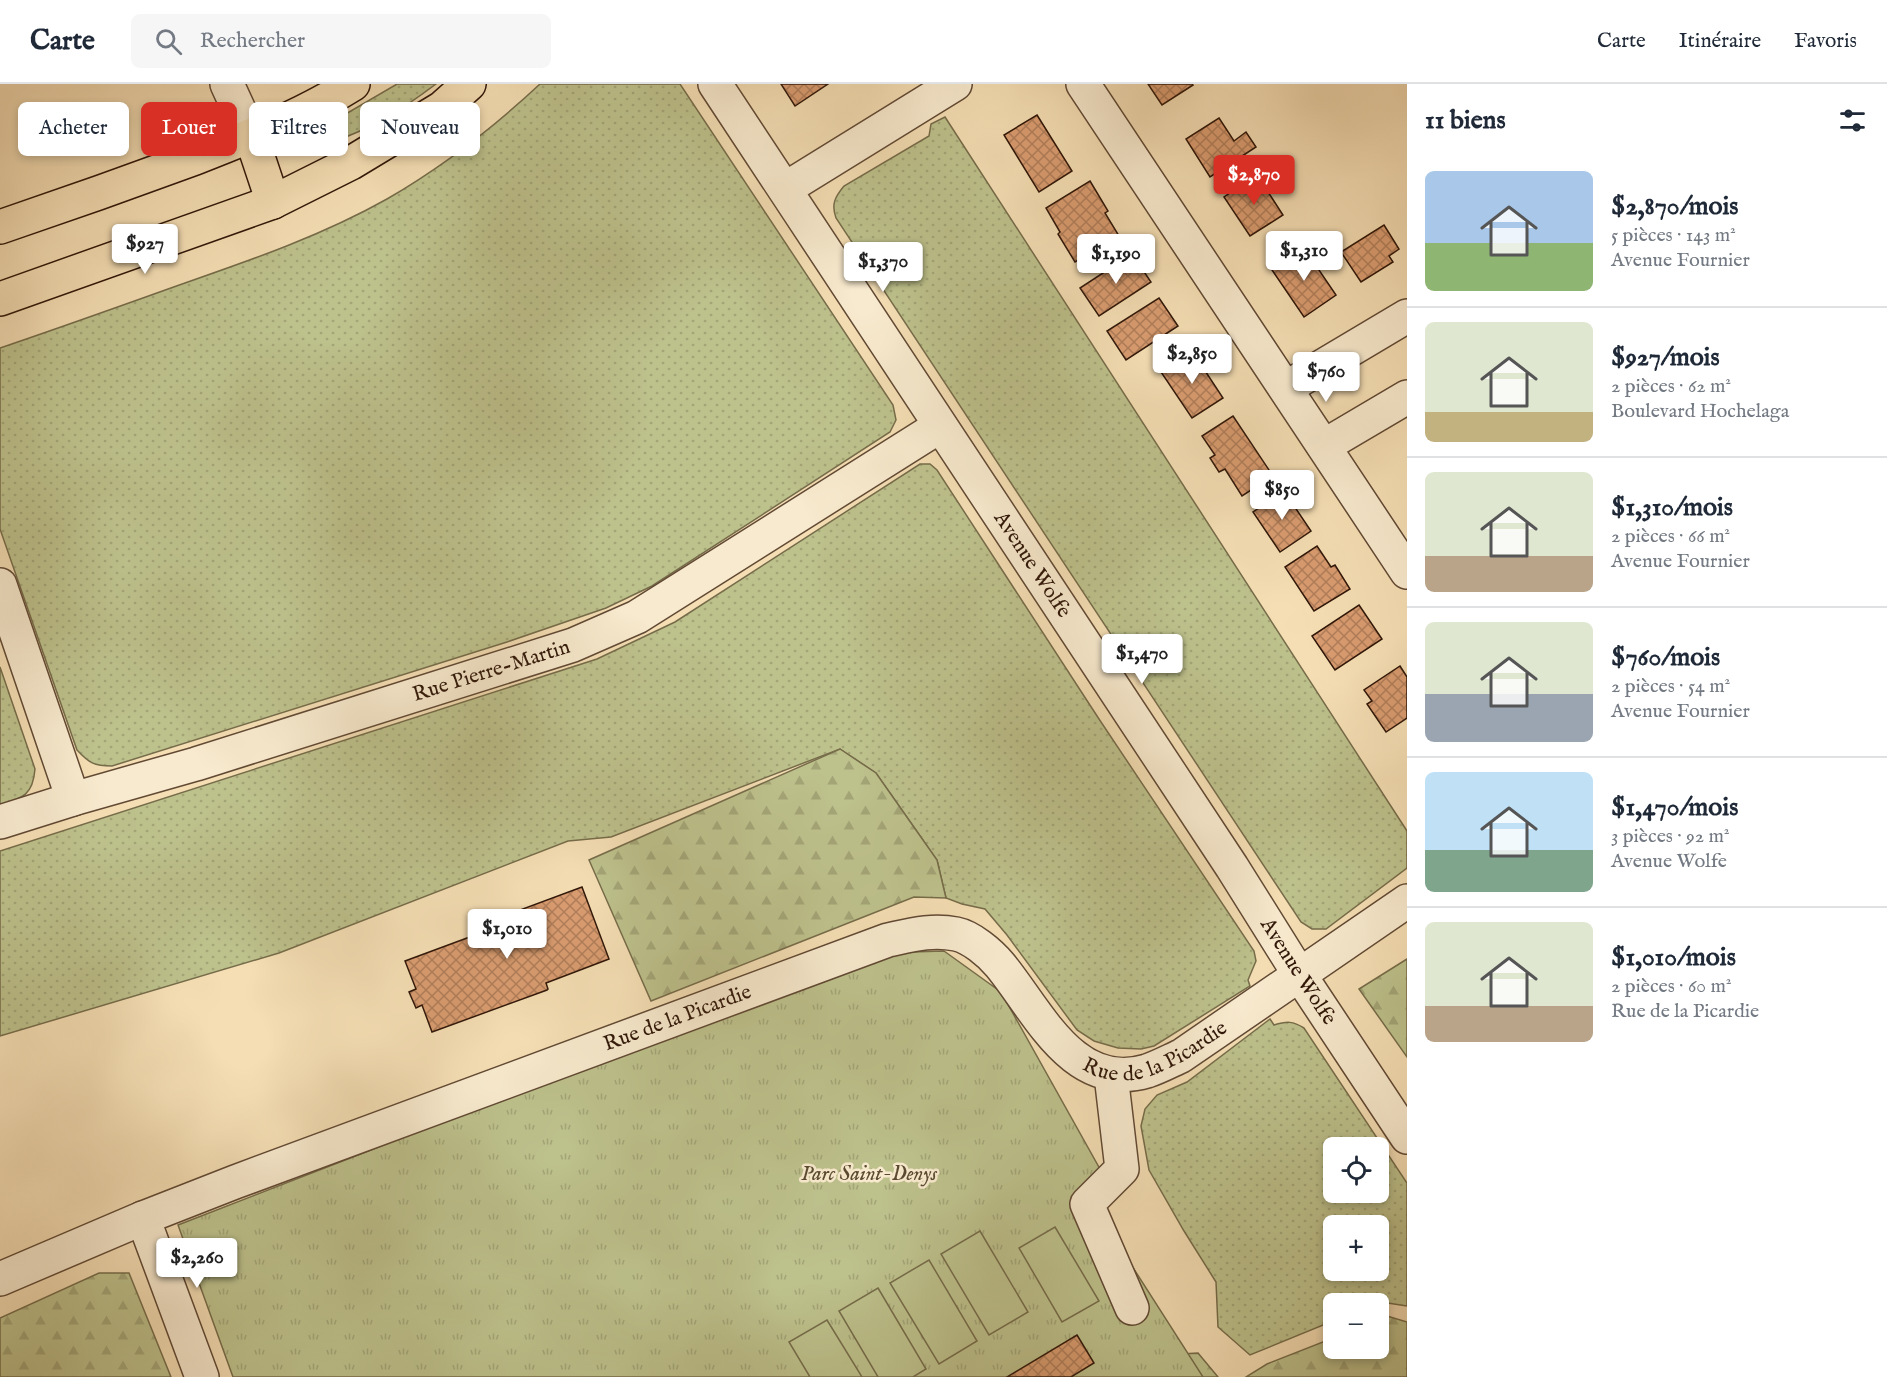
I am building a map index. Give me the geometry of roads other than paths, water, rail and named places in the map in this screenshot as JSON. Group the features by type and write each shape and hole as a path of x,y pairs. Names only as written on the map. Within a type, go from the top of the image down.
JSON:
{"main road":[{"path":"321,102 353,84"},
{"path":"0,299 273,202 351,162 442,108 469,84"},
{"path":"0,227 118,187 249,137"},
{"path":"258,156 273,202"}],"street":[{"path":"227,84 249,132"},
{"name":"Avenue Wolfe","path":"715,84 1233,867 1299,974 1407,1137"},
{"path":"785,189 955,84"},
{"path":"1083,84 1407,572"},
{"path":"1286,388 1407,316"},
{"path":"1324,446 1407,397"},
{"name":"Rue Pierre-Martin","path":"0,822 196,764 573,645 637,617 940,426"},
{"path":"0,585 73,799"},
{"name":"Rue de la Picardie","path":"0,1279 234,1182 888,940 926,931 958,934 989,952 1040,1021 1073,1056 1086,1066 1111,1075 1146,1071 1181,1056 1407,901"},
{"path":"1111,1075 1122,1169 1087,1204 1132,1308"},
{"path":"143,1218 202,1377"}],"park label":[{"name":"Parc Saint-Denys","path":"869,1174"}]}
